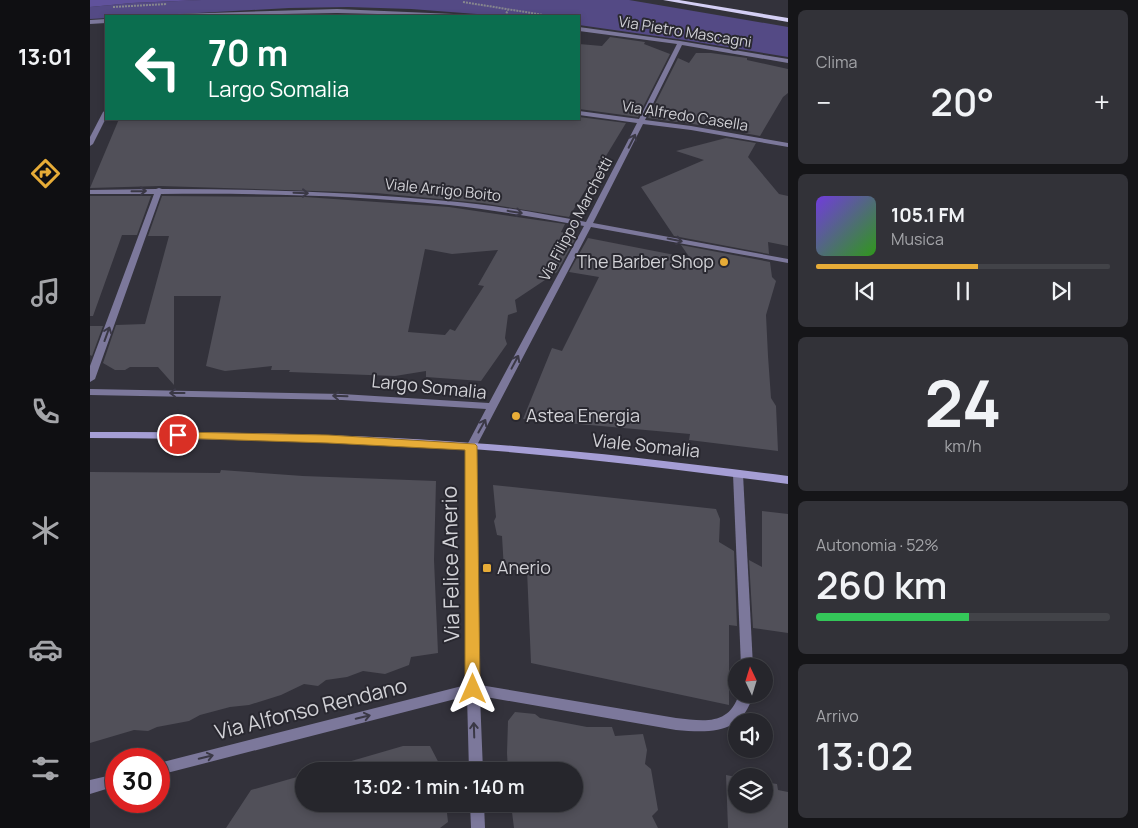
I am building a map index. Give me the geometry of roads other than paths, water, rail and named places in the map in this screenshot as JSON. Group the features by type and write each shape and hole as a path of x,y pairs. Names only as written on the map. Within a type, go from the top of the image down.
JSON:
{"highway":[{"path":"666,0 788,20"},
{"path":"702,0 788,14"}],"main road":[{"path":"90,435 328,439 471,446"},
{"name":"Viale Somalia","path":"471,446 788,480"}],"street":[{"path":"211,15 345,11 432,15"},
{"path":"90,22 105,21"},
{"name":"Via Pietro Mascagni","path":"580,29 788,61"},
{"name":"Via Filippo Marchetti","path":"493,406 589,224 680,43"},
{"name":"Via Alfredo Casella","path":"580,113 642,121 788,145"},
{"path":"90,144 105,114"},
{"path":"90,379 159,190"},
{"name":"Viale Arrigo Boito","path":"90,192 159,190 248,191 399,199 481,206 788,261"},
{"name":"Largo Somalia","path":"90,392 302,394 410,399 493,406 471,446"},
{"name":"Via Felice Anerio","path":"471,446 473,689 476,762"},
{"path":"738,474 747,658"},
{"path":"473,689 688,725 720,724 730,721 738,715 743,703"},
{"name":"Via Alfonso Rendano","path":"170,766 473,689"},
{"path":"90,787 105,783"},
{"path":"477,812 478,828"}],"place":[{"name":"The Barber Shop","path":"724,262"},
{"name":"Astea Energia","path":"516,416"},
{"name":"Anerio","path":"487,568"}]}
